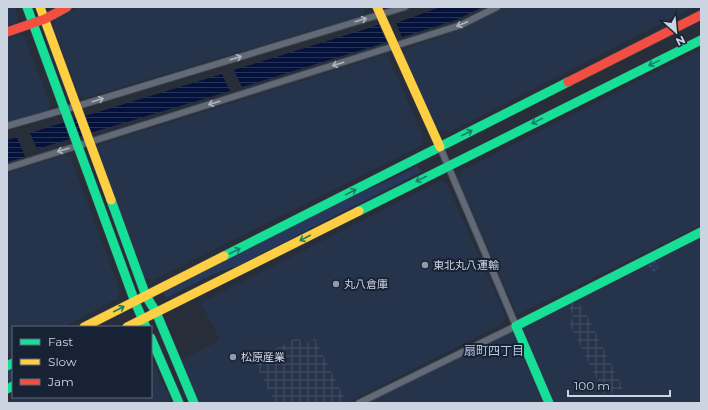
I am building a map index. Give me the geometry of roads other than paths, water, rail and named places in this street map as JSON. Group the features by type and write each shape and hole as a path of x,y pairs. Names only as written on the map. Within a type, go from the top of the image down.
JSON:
{"street":[{"path":"27,7 135,302 145,323"},
{"path":"40,7 146,296 156,312 194,403"},
{"path":"7,32 44,19 67,7"},
{"path":"7,126 64,109 77,108 379,11 405,7"},
{"path":"7,168 461,25 497,7"},
{"path":"379,11 449,165 549,403"},
{"path":"86,326 701,15"},
{"path":"132,326 145,323 156,312 701,40"},
{"path":"359,403 516,326 701,232"},
{"path":"152,340 179,403"}],"place":[{"name":"東北丸八運輸","path":"425,265"},
{"name":"丸八倉庫","path":"336,284"},
{"name":"松原産業","path":"233,357"}],"district":[{"name":"扇町四丁目","path":"494,351"}]}
